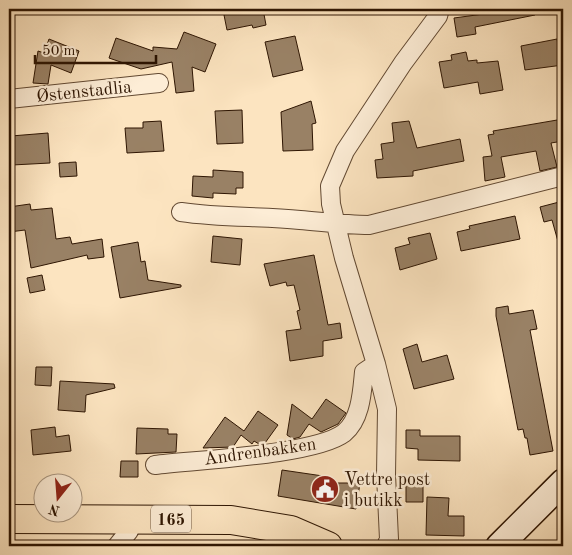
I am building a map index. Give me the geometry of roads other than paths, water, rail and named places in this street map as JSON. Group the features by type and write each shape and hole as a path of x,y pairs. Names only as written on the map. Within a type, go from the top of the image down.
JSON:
{"main road":[{"name":"165","path":"9,519 130,518 240,521 291,530 328,546"}],"street":[{"path":"386,546 389,539 386,475 387,409 331,204 330,186 345,151 403,63 438,16 440,9"},
{"name":"Østenstadlia","path":"9,99 159,83"},
{"path":"182,212 302,220 337,225 369,225 563,176"},
{"name":"Andrenbakken","path":"155,465 288,451 326,442 344,432 355,417 361,399 364,372 376,364"},
{"path":"499,546 563,482"},
{"path":"117,546 129,532 130,518"}],"place":[{"name":"Vettre post i butikk","path":"325,489"}]}
